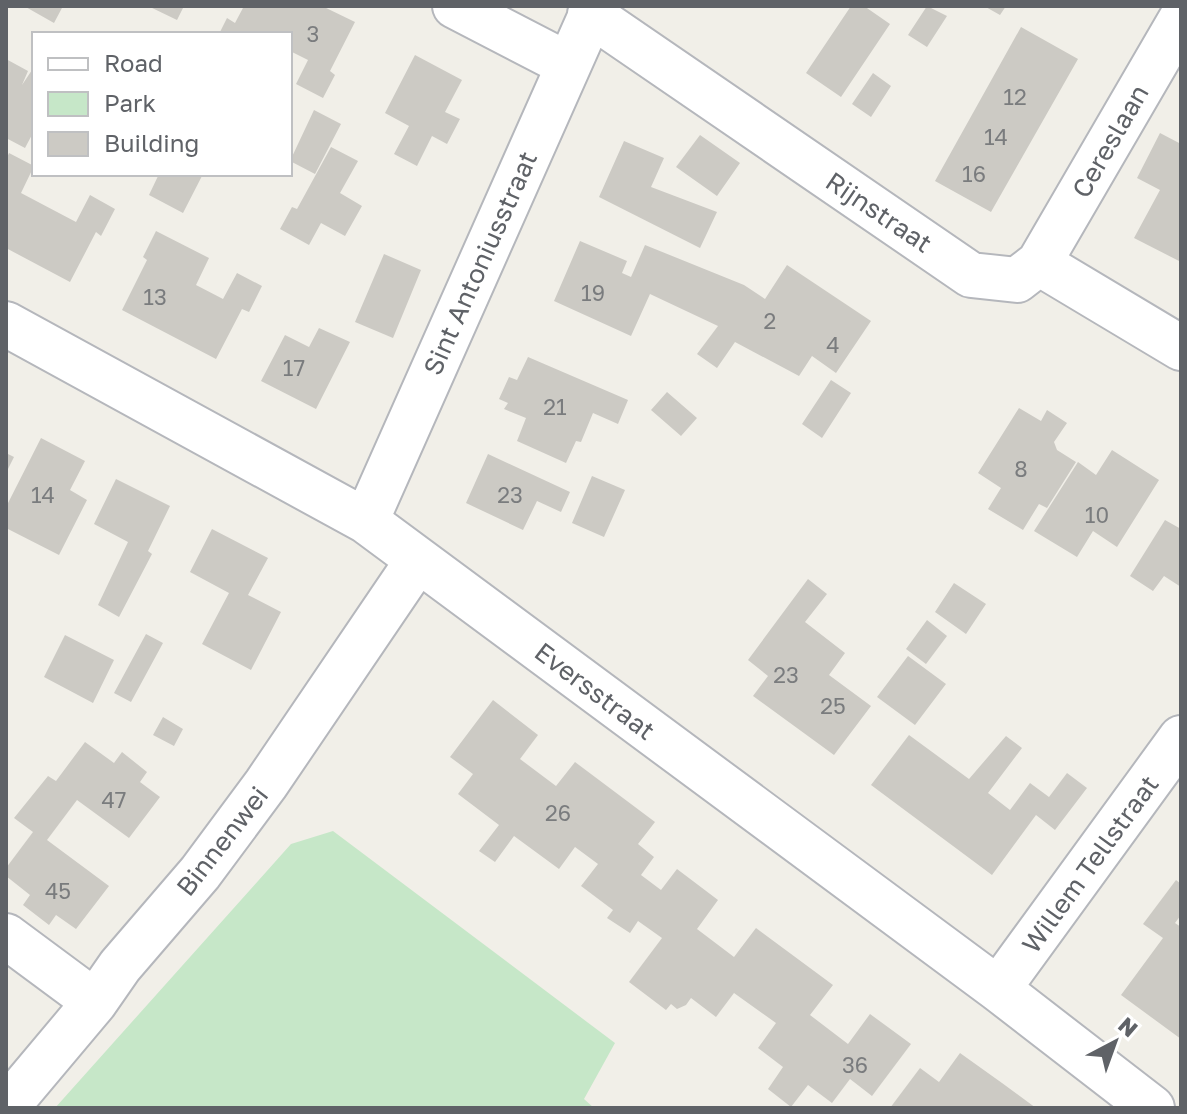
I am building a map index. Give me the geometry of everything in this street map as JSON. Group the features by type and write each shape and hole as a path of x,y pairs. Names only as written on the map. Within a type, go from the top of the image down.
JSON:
{"street":[{"path":"455,6 567,64"},
{"name":"Sint Antoniusstraat","path":"366,521 592,10"},
{"name":"Rijnstraat","path":"592,10 971,275 1017,280 1039,263"},
{"name":"Cereslaan","path":"1039,263 1181,19"},
{"path":"1039,263 1181,348"},
{"name":"Eversstraat","path":"6,324 366,521 998,989 1152,1108"},
{"name":"Binnenwei","path":"6,1108 95,1002 120,966 200,873 266,784 418,560"},
{"name":"Willem Tellstraat","path":"998,989 1181,738"},
{"path":"6,936 95,1002"}],"green space":[{"path":"333,831 615,1043 584,1099 594,1108 55,1108 291,844"}],"building":[{"path":"24,6 63,6 54,23"},
{"path":"148,6 184,6 177,20"},
{"path":"244,6 322,6 355,22 330,71 335,75 323,98 296,84 308,60 292,52 292,32 220,32 227,18 235,23"},
{"path":"851,6 864,6 890,24 841,97 806,73"},
{"path":"927,6 947,16 927,47 908,35"},
{"path":"984,6 1006,6 1000,15"},
{"path":"1021,27 1078,59 991,212 935,181"},
{"path":"415,55 462,80 445,112 460,119 447,144 432,136 417,166 394,154 409,126 385,113"},
{"path":"6,59 28,71 22,85 32,70 32,135 25,148 6,138"},
{"path":"873,73 891,86 871,117 852,104"},
{"path":"314,110 341,124 315,174 292,162"},
{"path":"1160,133 1181,144 1181,262 1134,238 1160,190 1137,178"},
{"path":"700,135 740,163 717,196 676,167"},
{"path":"624,141 664,158 651,187 717,212 700,248 599,197"},
{"path":"331,147 358,161 340,193 362,206 345,236 321,223 309,245 280,229 292,207 297,209"},
{"path":"9,153 32,165 21,193 76,222 90,195 115,209 101,236 96,232 70,282 6,248 6,160"},
{"path":"158,176 202,176 183,213 149,195"},
{"path":"156,231 209,258 196,285 223,299 237,273 262,286 249,312 242,309 216,359 122,310 147,260 143,257"},
{"path":"580,241 627,261 622,273 631,277 645,245 744,285 765,299 787,265 871,321 836,373 812,356 799,376 735,342 717,368 697,354 718,326 650,294 631,336 554,301"},
{"path":"384,254 421,270 393,338 355,322"},
{"path":"319,328 350,342 316,409 261,381 285,335 309,347"},
{"path":"528,357 628,400 618,424 593,413 581,442 576,441 566,463 517,441 526,418 504,409 508,403 499,399 509,377 517,380"},
{"path":"831,380 851,393 822,438 802,424"},
{"path":"667,392 697,418 681,436 651,410"},
{"path":"1019,408 1041,421 1047,410 1067,423 1054,442 1057,450 1076,462 1047,508 1039,504 1023,530 988,509 1001,488 978,473"},
{"path":"41,438 85,461 70,490 87,500 59,555 6,528 6,507"},
{"path":"1112,450 1159,480 1117,547 1093,531 1077,557 1034,531 1078,462 1096,475"},
{"path":"6,453 14,457 6,473"},
{"path":"488,454 570,492 561,512 537,501 523,530 466,503"},
{"path":"592,476 625,490 604,537 572,523"},
{"path":"116,479 170,506 148,551 152,554 119,617 98,605 128,542 94,524"},
{"path":"1165,520 1181,529 1181,587 1164,576 1153,591 1130,576"},
{"path":"212,529 268,558 248,595 281,612 251,670 202,644 229,593 190,572"},
{"path":"808,579 827,594 805,622 845,653 829,675 871,706 834,755 753,696 768,676 748,660"},
{"path":"954,583 986,604 966,634 935,612"},
{"path":"927,620 947,636 926,664 906,649"},
{"path":"146,634 163,643 131,702 114,693"},
{"path":"65,635 114,660 93,703 44,677"},
{"path":"908,656 946,684 915,725 877,697"},
{"path":"493,700 538,735 520,759 556,786 575,762 655,822 638,844 654,857 641,875 661,890 677,869 718,900 697,929 734,957 756,928 833,985 810,1015 848,1044 870,1014 911,1044 872,1096 850,1079 832,1103 808,1085 791,1107 768,1089 783,1067 758,1048 776,1023 734,993 716,1017 691,998 686,1005 677,1009 671,1004 666,1010 629,982 662,938 638,921 630,933 607,918 613,910 581,886 598,864 575,847 559,869 514,836 495,862 479,851 499,825 458,794 473,774 450,757"},
{"path":"163,717 183,729 174,746 153,735"},
{"path":"909,735 969,779 1006,736 1022,748 988,793 1010,810 1030,783 1049,797 1067,773 1087,788 1055,830 1036,815 992,875 871,785"},
{"path":"85,742 114,763 122,752 147,772 140,782 160,797 129,838 77,800 47,840 109,886 76,929 56,915 49,925 23,905 30,895 6,876 6,868 33,832 14,818 48,776 56,781"},
{"path":"1176,880 1181,884 1181,915 1175,923 1181,927 1181,1039 1121,995 1163,938 1143,924"},
{"path":"960,1053 1036,1108 890,1108 920,1068 939,1082"}]}
